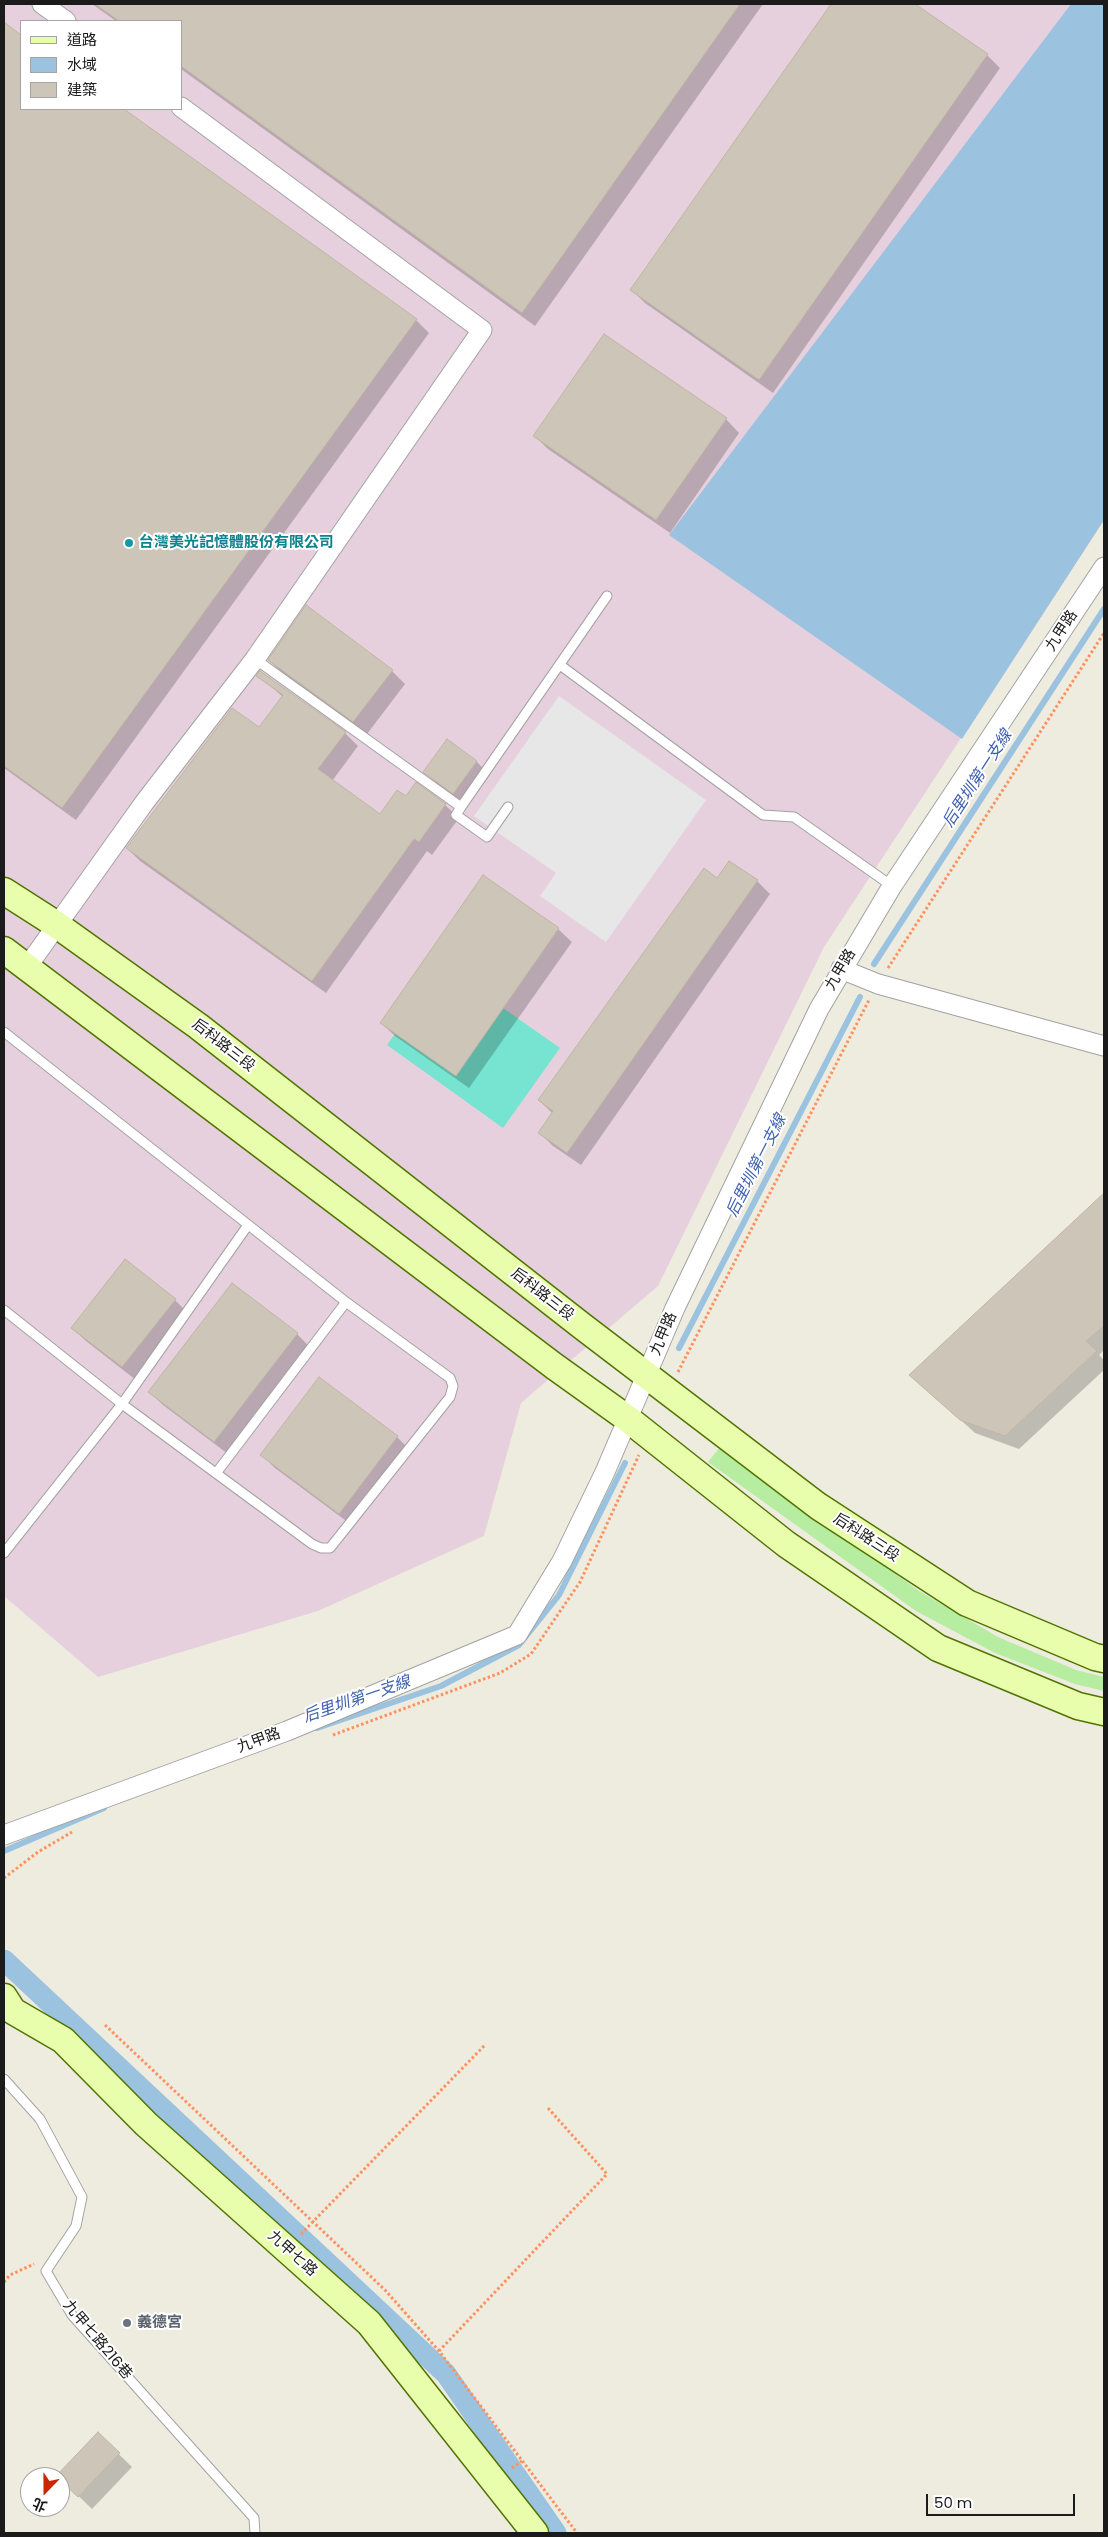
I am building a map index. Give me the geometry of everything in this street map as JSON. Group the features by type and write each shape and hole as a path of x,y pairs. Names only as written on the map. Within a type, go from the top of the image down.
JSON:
{"street":[{"path":"42,4 65,20"},
{"path":"27,967 144,804 255,659 482,330 182,108"},
{"name":"九甲路","path":"4,1835 287,1731 517,1635 562,1561 628,1419 675,1308 819,1009 892,886 1104,567"},
{"name":"后科路三段","path":"4,891 57,925 198,1026 582,1326 647,1373 818,1506 967,1604 1104,1659"},
{"path":"4,950 554,1366 628,1419 786,1544 938,1648 1078,1706 1104,1712"},
{"path":"841,969 878,984 1104,1046"},
{"name":"九甲七路","path":"7,2007 64,2040 146,2124 369,2323 534,2533"}],"lane":[{"path":"508,807 487,837 456,815 607,596"},
{"path":"255,659 461,807"},
{"path":"560,665 763,815 794,817 892,886"},
{"path":"4,1032 346,1302 450,1378 453,1386 450,1396 330,1548 312,1544 217,1472 122,1404 4,1310"},
{"path":"4,1553 122,1404 248,1225"},
{"path":"217,1472 346,1302"},
{"name":"九甲七路216巷","path":"4,2079 40,2119 82,2197 76,2226 46,2271 72,2315 254,2518 255,2533"}],"path":[{"path":"104,2025 385,2290 440,2351 577,2533"},
{"path":"286,2248 485,2045"},
{"path":"440,2351 607,2174 547,2107"},
{"path":"4,2282 10,2275 58,2254"}],"shaded area":[{"path":"4,4 1104,4 1104,520 824,947 658,1286 521,1403 484,1536 318,1611 98,1677 4,1596"},
{"path":"559,696 706,800 606,942 540,896 556,873 474,816"},
{"path":"443,966 560,1048 503,1128 387,1045"}],"green space":[{"path":"721,1446 919,1591 998,1637 1076,1670 1104,1677 1104,1691 1075,1684 995,1653 916,1611 708,1462"}],"water":[{"path":"1071,4 1104,4 1104,520 962,739 669,535"}],"building":[{"path":"95,4 740,4 522,313 182,67 182,20 118,20"},
{"path":"831,4 915,4 988,54 759,380 630,290"},
{"name":"台灣美光記憶體股份有限公司","path":"4,22 20,34 20,110 125,110 417,319 62,808 4,766"},
{"path":"604,334 727,418 656,520 533,436"},
{"path":"306,605 393,670 353,722 268,660"},
{"path":"260,671 346,732 318,769 380,814 397,790 406,796 416,782 446,804 419,842 414,839 312,981 126,848 232,708 259,727 283,695 256,676"},
{"path":"447,739 477,761 453,794 423,772"},
{"path":"729,861 758,880 567,1153 538,1133 553,1111 538,1100 704,868 717,878"},
{"path":"483,875 559,928 456,1076 380,1023"},
{"path":"1104,1193 1104,1326 1086,1341 1097,1351 1005,1436 960,1420 909,1375"},
{"path":"125,1259 176,1299 122,1367 71,1328"},
{"path":"232,1283 298,1333 214,1442 148,1392"},
{"path":"319,1377 398,1436 339,1514 260,1455"},
{"path":"98,2432 120,2453 78,2497 70,2489 70,2467 65,2467"}],"waterway":[{"name":"后里圳第一支線","path":"874,964 1104,609"},
{"name":"后里圳第一支線","path":"679,1348 860,997"},
{"name":"后里圳第一支線","path":"317,1728 441,1686 519,1645 559,1595 625,1463"},
{"name":"后里圳第一支線","path":"4,1851 104,1808"},
{"path":"4,1960 446,2374 556,2533"}],"place":[{"name":"台灣美光記憶體股份有限公司","path":"129,543"},
{"name":"義德宮","path":"127,2323"}]}
